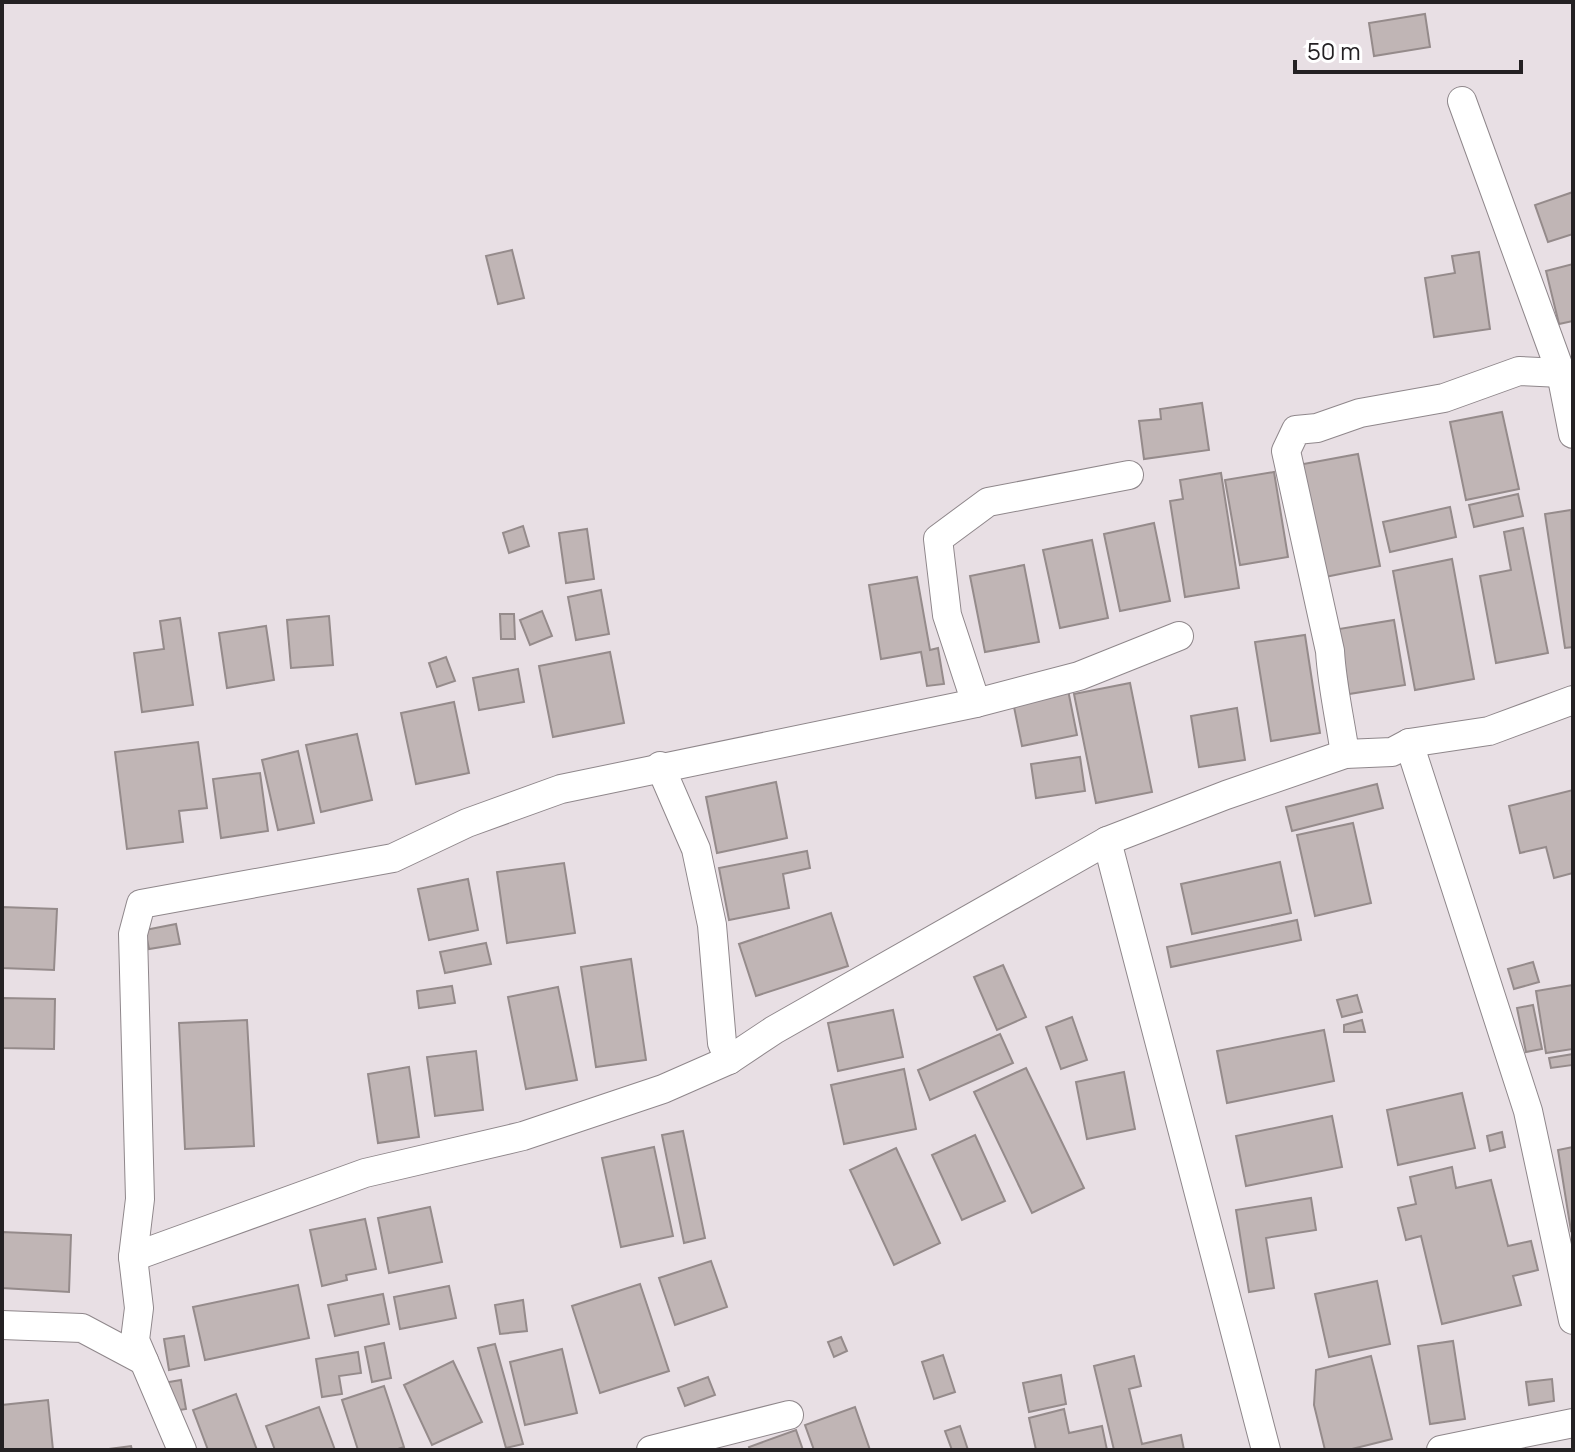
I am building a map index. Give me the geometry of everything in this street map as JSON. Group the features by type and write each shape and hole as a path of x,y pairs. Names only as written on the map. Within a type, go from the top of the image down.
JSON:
{"street":[{"path":"1462,101 1561,373 1573,434"},
{"path":"1345,754 1337,698 1331,679 1330,651 1286,451 1296,430 1317,428 1360,413 1444,398 1519,371 1561,373"},
{"path":"976,703 947,615 938,539 988,502 1129,475"},
{"path":"182,1450 135,1340 139,1308 133,1257 140,1199 133,934 141,904 393,858 467,823 561,789 660,766 826,736 976,703 1079,676 1179,636"},
{"path":"133,1257 365,1173 523,1136 663,1089 729,1060 774,1030 1107,841 1345,754 1392,752 1409,743 1489,731 1573,700"},
{"path":"1409,743 1528,1111 1573,1320"},
{"path":"660,766 696,849 712,925 722,1043 729,1060"},
{"path":"1107,841 1266,1450"},
{"path":"2,1325 82,1328 144,1361"},
{"path":"651,1450 789,1415"},
{"path":"1441,1450 1573,1423"}],"building":[{"path":"1425,14 1430,47 1374,56 1369,23"},
{"path":"1573,192 1573,234 1548,242 1535,205"},
{"path":"512,250 524,298 498,304 486,256"},
{"path":"1479,252 1490,329 1434,337 1425,278 1455,273 1452,256"},
{"path":"1573,264 1573,321 1559,324 1546,271"},
{"path":"1202,403 1209,450 1144,459 1139,421 1161,419 1160,409"},
{"path":"1502,412 1519,489 1466,500 1450,422"},
{"path":"1358,454 1380,566 1320,578 1298,465"},
{"path":"1274,472 1288,557 1240,565 1225,480"},
{"path":"1221,473 1239,588 1185,597 1170,501 1183,499 1180,480"},
{"path":"1518,494 1523,516 1474,527 1469,505"},
{"path":"1450,507 1456,537 1390,552 1383,522"},
{"path":"1571,510 1573,647 1565,648 1545,514"},
{"path":"1154,523 1170,601 1120,611 1104,534"},
{"path":"523,526 529,546 509,553 503,533"},
{"path":"1523,528 1548,653 1496,663 1480,576 1511,570 1504,532"},
{"path":"587,529 594,579 566,583 559,533"},
{"path":"1092,540 1108,618 1060,628 1043,550"},
{"path":"1452,559 1474,679 1415,690 1393,571"},
{"path":"1024,565 1039,642 985,652 970,576"},
{"path":"917,577 930,650 938,648 944,684 927,686 921,652 881,659 869,585"},
{"path":"601,590 609,634 576,640 568,597"},
{"path":"542,611 552,636 530,645 520,620"},
{"path":"500,614 514,614 515,639 501,639"},
{"path":"329,616 333,665 291,668 287,620"},
{"path":"180,618 193,705 142,712 134,653 164,649 160,621"},
{"path":"1394,620 1405,685 1349,694 1339,629"},
{"path":"266,626 274,680 227,688 219,633"},
{"path":"1305,635 1320,733 1271,741 1255,642"},
{"path":"610,652 624,723 553,737 539,666"},
{"path":"446,657 455,681 437,687 429,663"},
{"path":"518,669 524,702 479,710 473,678"},
{"path":"1130,683 1152,792 1096,803 1074,694"},
{"path":"1068,690 1077,735 1022,746 1013,702"},
{"path":"454,702 469,773 416,784 401,713"},
{"path":"1237,708 1245,760 1199,767 1191,716"},
{"path":"357,734 372,800 321,812 306,745"},
{"path":"198,742 207,808 179,811 183,842 127,849 115,752"},
{"path":"298,751 314,823 278,830 262,760"},
{"path":"1080,757 1085,791 1036,798 1031,764"},
{"path":"260,773 268,831 221,838 213,779"},
{"path":"776,782 787,838 717,853 706,797"},
{"path":"1377,784 1383,808 1292,831 1286,807"},
{"path":"1573,790 1573,873 1554,878 1546,847 1520,853 1509,806"},
{"path":"1353,823 1371,903 1315,916 1297,835"},
{"path":"807,851 810,868 783,874 789,908 729,920 719,868"},
{"path":"1280,862 1291,913 1192,934 1181,884"},
{"path":"564,863 575,933 507,943 497,872"},
{"path":"468,879 478,930 429,940 418,889"},
{"path":"2,907 57,909 54,970 2,968"},
{"path":"831,913 848,966 756,996 739,944"},
{"path":"1297,920 1301,940 1171,967 1167,947"},
{"path":"176,924 180,944 149,949 145,930"},
{"path":"486,943 491,964 445,973 440,952"},
{"path":"631,959 646,1060 596,1067 581,967"},
{"path":"1533,962 1539,982 1514,989 1508,969"},
{"path":"1003,965 1026,1017 997,1030 974,977"},
{"path":"1573,985 1573,1049 1546,1053 1536,991"},
{"path":"452,986 455,1003 419,1008 417,991"},
{"path":"558,987 577,1080 526,1089 508,997"},
{"path":"1357,995 1362,1012 1342,1017 1337,1000"},
{"path":"2,998 55,999 54,1049 2,1048"},
{"path":"1533,1005 1542,1049 1526,1052 1517,1008"},
{"path":"893,1010 903,1057 838,1071 828,1023"},
{"path":"1072,1017 1087,1060 1061,1069 1046,1027"},
{"path":"247,1020 254,1146 185,1149 179,1023"},
{"path":"1362,1020 1365,1032 1344,1032 1344,1025"},
{"path":"1324,1030 1334,1081 1227,1103 1217,1051"},
{"path":"1000,1034 1013,1063 930,1100 918,1070"},
{"path":"476,1051 483,1110 435,1116 427,1057"},
{"path":"1573,1054 1573,1065 1551,1068 1549,1058"},
{"path":"409,1067 419,1137 378,1143 368,1074"},
{"path":"1026,1068 1084,1188 1032,1213 974,1092"},
{"path":"904,1069 916,1129 844,1144 831,1085"},
{"path":"1124,1072 1135,1129 1087,1139 1076,1082"},
{"path":"1462,1093 1475,1148 1398,1165 1387,1110"},
{"path":"1332,1116 1342,1167 1246,1186 1236,1136"},
{"path":"683,1131 705,1238 684,1243 662,1135"},
{"path":"1502,1132 1505,1147 1490,1151 1487,1136"},
{"path":"975,1135 1005,1201 962,1220 932,1155"},
{"path":"654,1147 673,1236 621,1247 602,1158"},
{"path":"1573,1147 1573,1230 1571,1231 1558,1150"},
{"path":"896,1148 940,1243 894,1265 850,1170"},
{"path":"1452,1167 1456,1188 1491,1180 1508,1246 1531,1241 1538,1270 1513,1276 1521,1305 1442,1324 1421,1236 1406,1240 1398,1208 1416,1204 1410,1177"},
{"path":"1311,1198 1316,1230 1266,1238 1274,1288 1249,1292 1236,1210"},
{"path":"430,1207 442,1262 389,1273 378,1218"},
{"path":"365,1219 376,1269 346,1275 347,1280 322,1286 310,1230"},
{"path":"2,1232 71,1235 69,1292 2,1288"},
{"path":"711,1261 727,1307 675,1325 659,1278"},
{"path":"1377,1281 1390,1344 1329,1357 1315,1294"},
{"path":"640,1284 669,1371 600,1393 572,1306"},
{"path":"298,1285 309,1338 205,1360 193,1307"},
{"path":"449,1286 456,1318 400,1329 394,1297"},
{"path":"383,1294 389,1324 335,1336 328,1305"},
{"path":"523,1300 527,1331 500,1334 495,1305"},
{"path":"184,1336 189,1366 169,1370 164,1339"},
{"path":"841,1337 847,1351 834,1357 828,1342"},
{"path":"1453,1341 1465,1419 1430,1424 1418,1346"},
{"path":"384,1343 391,1378 372,1382 365,1347"},
{"path":"495,1344 523,1444 506,1448 478,1348"},
{"path":"562,1349 577,1413 525,1425 510,1362"},
{"path":"358,1352 361,1373 339,1376 342,1394 322,1397 316,1359"},
{"path":"943,1355 955,1392 934,1399 922,1362"},
{"path":"1134,1356 1141,1386 1129,1389 1142,1444 1181,1435 1184,1450 1114,1450 1094,1366"},
{"path":"1371,1356 1392,1439 1348,1450 1325,1450 1314,1405 1316,1370"},
{"path":"453,1361 482,1422 432,1445 404,1385"},
{"path":"1061,1375 1066,1404 1029,1412 1023,1383"},
{"path":"708,1377 715,1395 685,1406 678,1388"},
{"path":"1552,1379 1554,1401 1529,1405 1526,1382"},
{"path":"181,1380 186,1409 167,1412 163,1383"},
{"path":"384,1386 404,1447 395,1450 358,1450 342,1400"},
{"path":"236,1394 257,1450 208,1450 193,1410"},
{"path":"48,1400 53,1450 2,1450 2,1405"},
{"path":"319,1407 335,1450 275,1450 266,1426"},
{"path":"855,1407 870,1450 814,1450 805,1425"},
{"path":"1064,1409 1069,1433 1102,1426 1107,1450 1036,1450 1029,1418"},
{"path":"960,1426 968,1450 952,1450 945,1431"},
{"path":"796,1430 803,1450 750,1450 749,1447"},
{"path":"131,1446 132,1450 101,1450"}]}
